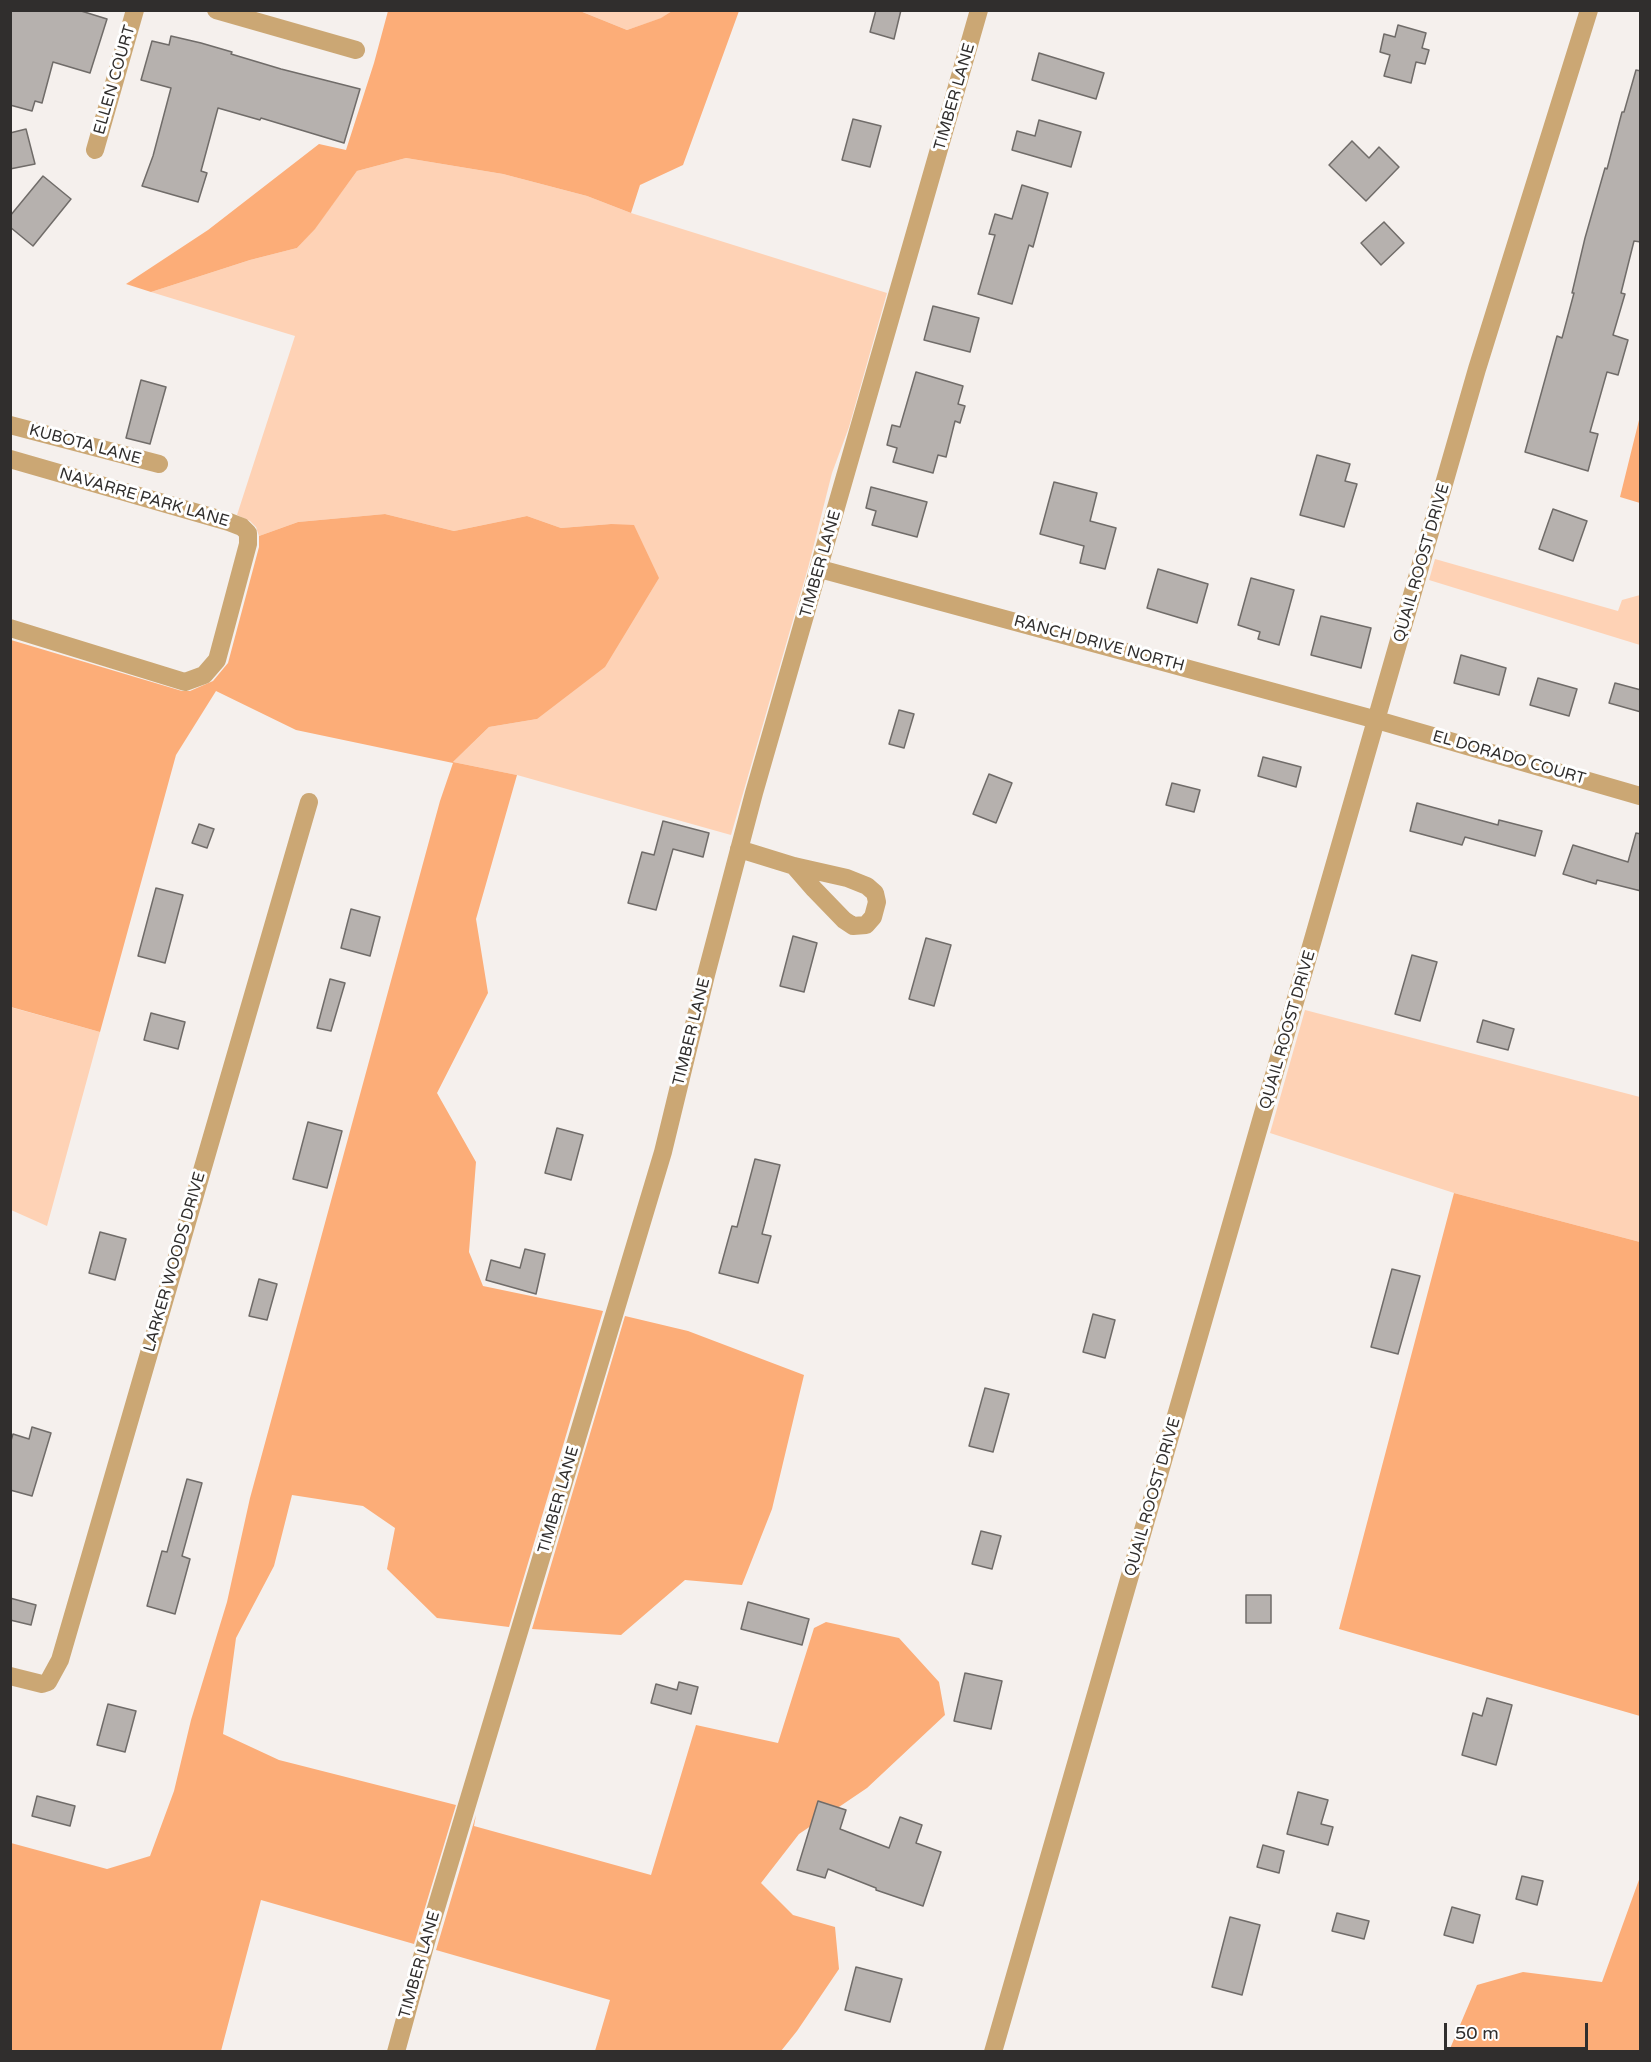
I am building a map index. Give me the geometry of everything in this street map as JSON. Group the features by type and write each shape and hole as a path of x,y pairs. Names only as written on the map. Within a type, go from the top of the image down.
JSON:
{"street":[{"name":"ELLEN COURT","path":"94,150 135,10"},
{"path":"216,10 356,50"},
{"name":"TIMBER LANE","path":"396,2052 428,1935 663,1152 739,849 979,10"},
{"name":"QUAIL ROOST DRIVE","path":"993,2052 1477,369 1589,10"},
{"name":"KUBOTA LANE","path":"10,425 159,464"},
{"name":"NAVARRE PARK LANE","path":"10,459 229,522 242,527 248,533 248,544 217,660 204,675 185,682 10,628"},
{"name":"RANCH DRIVE NORTH","path":"820,569 1377,720"},
{"name":"EL DORADO COURT","path":"1377,720 1641,796"},
{"name":"LARKER WOODS DRIVE","path":"10,1676 42,1684 48,1682 60,1660 309,802"},
{"path":"739,849 794,866"}],"shaded area":[{"path":"388,11 580,11 627,30 661,18 672,11 739,11 683,165 640,185 631,213 587,196 503,174 406,158 357,171 315,229 297,248 250,260 151,292 126,284 208,230 319,144 346,150"},
{"path":"580,11 672,11 662,18 627,30"},
{"path":"406,158 503,174 587,196 631,213 887,293 849,427 832,473 808,568 731,835 517,775 453,762 489,727 537,719 611,524 561,528 527,516 454,531 385,514 298,522 259,536 256,527 250,521 237,515 295,336 151,292 250,260 297,248 315,228 357,171"},
{"path":"1640,416 1640,503 1620,497"},
{"path":"385,514 454,531 527,516 561,528 611,524 634,525 659,578 605,667 537,719 489,727 453,762 517,775 476,919 488,993 437,1093 476,1162 469,1252 483,1286 603,1311 509,1627 437,1618 387,1569 395,1528 363,1506 292,1495 274,1566 236,1638 223,1734 279,1760 456,1805 414,1944 261,1900 221,2051 11,2051 11,1843 107,1869 150,1856 174,1791 191,1720 227,1602 250,1498 440,801 453,763 296,730 216,691 176,755 100,1032 11,1007 11,640 182,691 190,691 213,681 228,663 259,547 259,536 298,522"},
{"path":"1435,559 1618,611 1622,600 1640,595 1640,645 1429,580"},
{"path":"10,1007 100,1032 47,1226 11,1210"},
{"path":"1305,1010 1640,1097 1640,1242 1454,1193 1270,1133"},
{"path":"1454,1193 1640,1242 1640,1716 1339,1629"},
{"path":"625,1316 688,1331 804,1375 772,1509 742,1585 685,1580 621,1635 532,1629"},
{"path":"826,1622 899,1638 939,1682 945,1715 867,1788 799,1834 761,1883 793,1915 835,1927 839,1969 781,2051 595,2051 610,2000 436,1950 476,1815 474,1826 651,1875 696,1725 778,1743 814,1628"},
{"path":"1640,1877 1640,2051 1449,2051 1477,1985 1523,1972 1602,1982"}],"building":[{"path":"10,10 78,10 107,19 90,73 53,62 42,103 35,101 32,111 10,105"},
{"path":"876,10 901,10 894,39 870,32"},
{"path":"1398,25 1426,33 1422,48 1429,50 1425,64 1416,62 1411,83 1384,76 1390,55 1380,52 1384,34 1395,37"},
{"path":"171,36 232,52 231,54 281,69 360,89 344,143 261,118 260,120 218,108 201,171 207,173 198,202 142,186 153,156 171,88 141,80 152,41 169,45"},
{"path":"1039,53 1104,73 1096,99 1032,80"},
{"path":"1636,70 1641,71 1641,242 1634,241 1621,293 1625,294 1613,335 1628,340 1618,375 1607,372 1590,432 1598,434 1588,471 1525,452 1557,336 1562,338 1585,238"},
{"path":"853,119 881,126 870,167 842,160"},
{"path":"1039,120 1081,132 1071,167 1012,150 1017,131 1035,136"},
{"path":"26,129 35,164 10,169 10,133"},
{"path":"1352,141 1369,158 1379,147 1399,167 1366,201 1329,165"},
{"path":"43,176 71,199 33,246 10,227 10,216"},
{"path":"1022,185 1048,193 1033,247 1029,245 1012,304 978,294 995,235 989,234 995,214 1012,219"},
{"path":"1384,222 1404,243 1381,265 1361,243"},
{"path":"933,306 979,318 970,352 924,340"},
{"path":"916,372 963,386 958,404 965,406 960,423 955,421 946,457 938,455 933,473 893,462 897,448 887,445 892,425 900,427"},
{"path":"141,380 166,387 150,444 126,438"},
{"path":"1317,455 1350,464 1345,481 1357,484 1344,527 1300,515"},
{"path":"1054,482 1097,493 1090,521 1116,528 1105,569 1080,563 1084,546 1040,534"},
{"path":"871,487 927,502 917,537 872,525 876,511 866,508"},
{"path":"1553,509 1587,521 1573,561 1539,549"},
{"path":"1158,569 1208,584 1197,623 1147,608"},
{"path":"1251,578 1294,590 1279,645 1258,639 1260,632 1238,625"},
{"path":"1321,616 1371,628 1361,668 1311,655"},
{"path":"1461,655 1506,668 1499,695 1454,683"},
{"path":"1538,678 1577,689 1569,716 1530,705"},
{"path":"1615,683 1641,690 1641,712 1609,703"},
{"path":"899,710 914,714 904,748 889,744"},
{"path":"1263,757 1301,767 1296,787 1258,776"},
{"path":"989,774 1012,783 996,823 973,814"},
{"path":"1172,783 1200,790 1194,812 1166,805"},
{"path":"1417,803 1498,825 1499,820 1542,831 1535,856 1465,837 1462,845 1410,831"},
{"path":"663,821 709,833 703,857 673,849 656,910 628,903 642,852 654,855"},
{"path":"199,824 214,829 207,848 192,843"},
{"path":"1636,833 1641,834 1641,891 1597,880 1596,884 1563,874 1573,845 1628,862"},
{"path":"156,888 183,895 165,963 138,956"},
{"path":"351,909 380,917 370,956 341,948"},
{"path":"793,936 817,943 804,992 780,986"},
{"path":"926,938 951,945 934,1006 909,999"},
{"path":"1412,955 1437,962 1420,1021 1395,1014"},
{"path":"330,979 345,983 331,1031 317,1028"},
{"path":"151,1013 185,1022 178,1049 144,1040"},
{"path":"1483,1020 1514,1029 1508,1050 1477,1042"},
{"path":"308,1122 342,1131 327,1188 293,1179"},
{"path":"557,1128 583,1135 571,1180 545,1173"},
{"path":"755,1159 780,1165 762,1234 771,1236 758,1283 719,1273 732,1226 737,1227"},
{"path":"100,1232 126,1239 115,1280 89,1273"},
{"path":"525,1249 545,1254 536,1294 486,1280 491,1260 520,1268"},
{"path":"1392,1269 1420,1276 1398,1354 1371,1347"},
{"path":"259,1279 277,1284 267,1320 249,1316"},
{"path":"1093,1314 1115,1320 1105,1358 1083,1352"},
{"path":"985,1388 1009,1394 993,1452 969,1446"},
{"path":"32,1427 51,1433 32,1496 10,1490 10,1444 13,1434 29,1439"},
{"path":"187,1479 202,1483 182,1556 190,1559 175,1614 147,1606 162,1551 167,1552"},
{"path":"981,1531 1001,1536 992,1569 972,1564"},
{"path":"1246,1595 1271,1595 1271,1623 1246,1623"},
{"path":"10,1598 36,1605 31,1625 10,1620"},
{"path":"748,1602 809,1619 802,1645 741,1629"},
{"path":"965,1673 1002,1681 991,1729 954,1721"},
{"path":"679,1682 698,1687 691,1714 651,1703 656,1684 677,1690"},
{"path":"1487,1698 1512,1705 1496,1765 1462,1755 1473,1713 1482,1716"},
{"path":"108,1704 136,1711 125,1752 97,1745"},
{"path":"1298,1792 1328,1800 1321,1824 1333,1827 1328,1845 1287,1834"},
{"path":"37,1796 75,1806 70,1826 32,1816"},
{"path":"818,1801 846,1810 840,1829 889,1848 900,1817 922,1825 916,1843 941,1852 923,1906 876,1890 876,1888 828,1869 825,1878 797,1870"},
{"path":"1263,1845 1284,1851 1279,1873 1257,1867"},
{"path":"1522,1876 1543,1881 1537,1905 1516,1899"},
{"path":"1452,1907 1480,1915 1473,1943 1444,1935"},
{"path":"1337,1913 1369,1921 1364,1939 1332,1931"},
{"path":"1230,1917 1260,1925 1242,1995 1212,1987"},
{"path":"856,1967 902,1979 890,2022 845,2010"}]}
